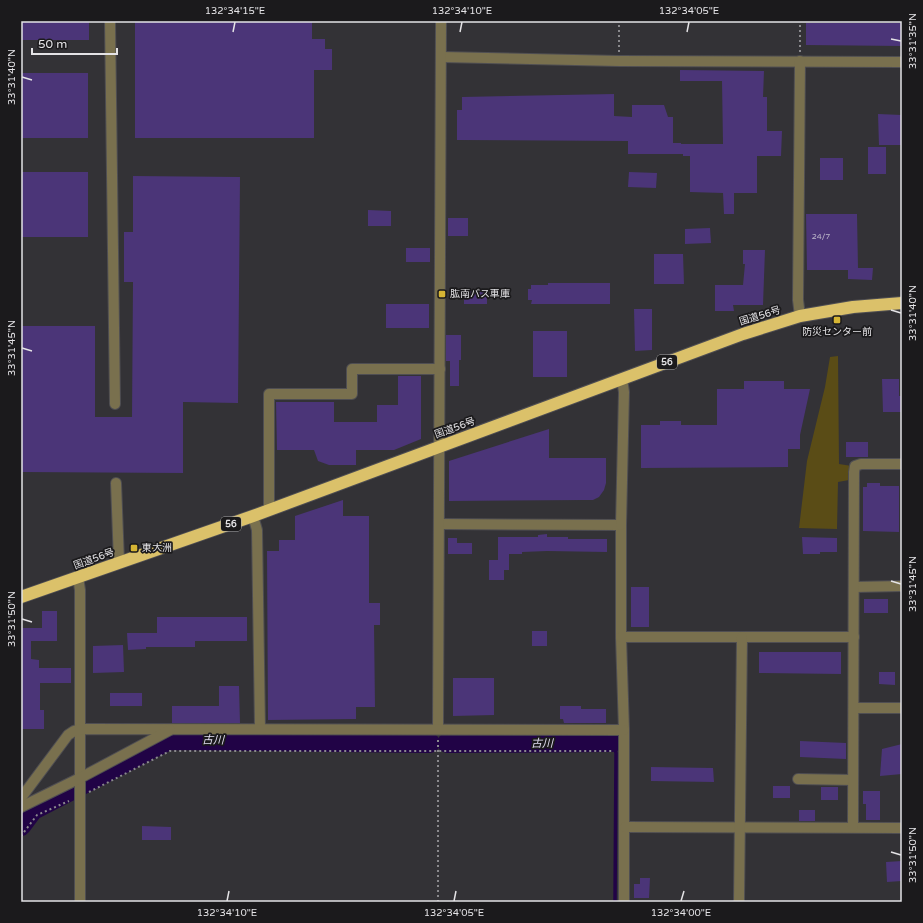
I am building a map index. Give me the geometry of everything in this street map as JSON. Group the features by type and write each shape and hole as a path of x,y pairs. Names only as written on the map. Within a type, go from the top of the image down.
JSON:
{"highway":[{"name":"国道56号","path":"21,597 253,516 743,334 800,316 854,307 902,303"}],"street":[{"path":"110,21 115,404"},
{"path":"438,729 441,21"},
{"path":"441,57 619,61 902,62"},
{"path":"800,61 798,300 800,316"},
{"path":"269,510 269,394 352,394 352,369 440,369"},
{"path":"622,378 624,392 621,525 621,638 624,730 624,902"},
{"path":"853,827 854,472 855,466 861,464 902,464"},
{"path":"116,483 119,562"},
{"path":"253,516 257,530 260,729"},
{"path":"438,524 621,525"},
{"path":"78,577 80,590 80,902"},
{"path":"854,587 902,586"},
{"path":"621,638 854,637"},
{"path":"739,902 742,638"},
{"path":"854,708 902,708"},
{"path":"21,798 68,735 80,729 624,730"},
{"path":"21,807 80,778 171,729"},
{"path":"798,779 853,780"},
{"path":"625,827 902,828"}],"path":[{"path":"619,61 620,21"},
{"path":"800,21 800,61"},
{"path":"438,729 438,902"},
{"path":"21,836 37,815 80,797 170,751 609,751"}],"shaded area":[{"path":"838,356 839,464 852,466 849,480 838,482 837,529 799,528 807,461 825,387 830,357"}],"building":[{"path":"21,21 89,21 89,40 21,40"},
{"path":"135,21 312,21 312,39 325,39 325,49 332,49 332,70 314,70 314,138 135,138"},
{"path":"806,23 902,23 902,46 806,45"},
{"path":"680,70 764,71 763,97 767,97 767,131 782,131 781,156 757,156 757,193 734,193 734,214 724,214 723,193 690,192 690,156 683,156 683,154 628,154 628,141 457,140 457,110 462,110 462,97 614,94 614,116 632,117 632,105 664,105 668,117 673,117 673,143 723,144 722,81 680,81"},
{"path":"21,73 88,73 88,138 21,138"},
{"path":"878,114 902,115 902,145 879,145"},
{"path":"868,147 886,147 886,174 868,174"},
{"path":"820,158 843,158 843,180 820,180"},
{"path":"21,172 88,172 88,237 21,237"},
{"path":"629,172 657,173 656,188 628,187"},
{"path":"133,176 240,177 238,403 183,402 183,473 21,472 21,326 95,326 95,417 132,417 133,282 124,282 124,232 133,232"},
{"path":"368,210 391,211 391,226 368,226"},
{"path":"806,214 857,214 858,268 873,268 872,280 848,279 848,270 807,270"},
{"path":"448,218 468,218 468,236 448,236"},
{"path":"710,228 711,243 685,244 685,229"},
{"path":"406,248 430,248 430,262 406,262"},
{"path":"743,250 765,250 763,305 733,305 734,311 715,311 715,285 743,285 745,264 743,264"},
{"path":"654,254 683,254 684,284 654,284"},
{"path":"548,283 610,283 610,304 531,304 532,300 528,300 528,289 531,289 531,285 548,285"},
{"path":"464,291 487,291 487,304 464,304"},
{"path":"386,304 429,304 429,328 386,328"},
{"path":"634,309 652,309 652,350 635,351"},
{"path":"533,331 567,331 567,377 533,377"},
{"path":"446,335 461,335 459,386 450,386 450,361 446,361"},
{"path":"398,376 421,376 421,439 394,450 356,450 356,465 329,465 318,461 314,450 277,450 276,402 334,402 334,422 377,422 377,405 398,405"},
{"path":"882,379 899,379 899,396 902,396 902,412 883,412"},
{"path":"744,381 784,381 784,389 810,389 800,435 800,449 788,449 788,467 641,468 641,425 660,425 660,421 681,421 681,425 717,425 717,389 744,389"},
{"path":"549,429 549,458 606,458 606,483 604,490 599,497 593,500 449,501 449,461"},
{"path":"846,442 868,442 868,457 846,457"},
{"path":"867,483 880,483 880,486 899,486 899,532 863,531 863,487 867,487"},
{"path":"343,500 343,516 369,516 369,603 380,603 380,625 374,625 375,707 356,707 356,719 268,720 267,551 279,551 279,540 295,540 295,516"},
{"path":"547,534 547,537 568,537 568,539 607,539 607,552 547,551 509,554 509,570 504,570 504,580 489,580 489,560 498,560 498,537 538,537 538,535"},
{"path":"802,537 837,538 837,552 803,554"},
{"path":"448,538 457,538 457,543 472,543 472,554 448,554"},
{"path":"631,587 649,587 649,627 631,627"},
{"path":"864,599 888,599 888,613 864,613"},
{"path":"42,611 57,611 57,641 31,641 31,659 39,660 39,668 71,668 71,683 40,683 40,710 44,710 44,729 21,729 21,628 42,628"},
{"path":"157,617 247,617 247,641 195,641 195,647 146,647 146,649 128,650 127,633 157,633"},
{"path":"532,631 547,631 547,646 532,646"},
{"path":"123,645 124,672 93,673 93,646"},
{"path":"759,652 841,652 841,674 759,673"},
{"path":"879,672 895,672 895,685 879,684"},
{"path":"453,678 494,678 494,715 453,716"},
{"path":"219,686 239,686 240,723 172,723 172,706 219,706"},
{"path":"110,693 142,693 142,706 110,706"},
{"path":"560,706 581,706 581,709 606,709 606,723 564,723 563,719 560,719"},
{"path":"800,741 846,743 846,759 800,757"},
{"path":"902,744 902,774 880,776 882,749"},
{"path":"651,767 713,768 714,782 651,781"},
{"path":"773,786 790,786 790,798 773,798"},
{"path":"821,787 838,787 838,800 821,800"},
{"path":"863,791 880,791 880,820 866,820 866,804 863,804"},
{"path":"799,810 815,810 815,821 799,821"},
{"path":"142,826 171,827 171,840 142,840"},
{"path":"902,861 902,881 887,882 886,862"},
{"path":"640,878 650,878 649,898 634,898 634,884 640,884"}],"waterway":[{"name":"古川","path":"21,826 33,810 169,740 430,743"},
{"path":"613,742 616,753 615,902"},
{"name":"古川","path":"447,743 613,742"}],"place":[{"name":"肱南バス車庫","path":"442,294"},
{"name":"防災センター前","path":"837,320"},
{"name":"東大洲","path":"134,548"}]}
